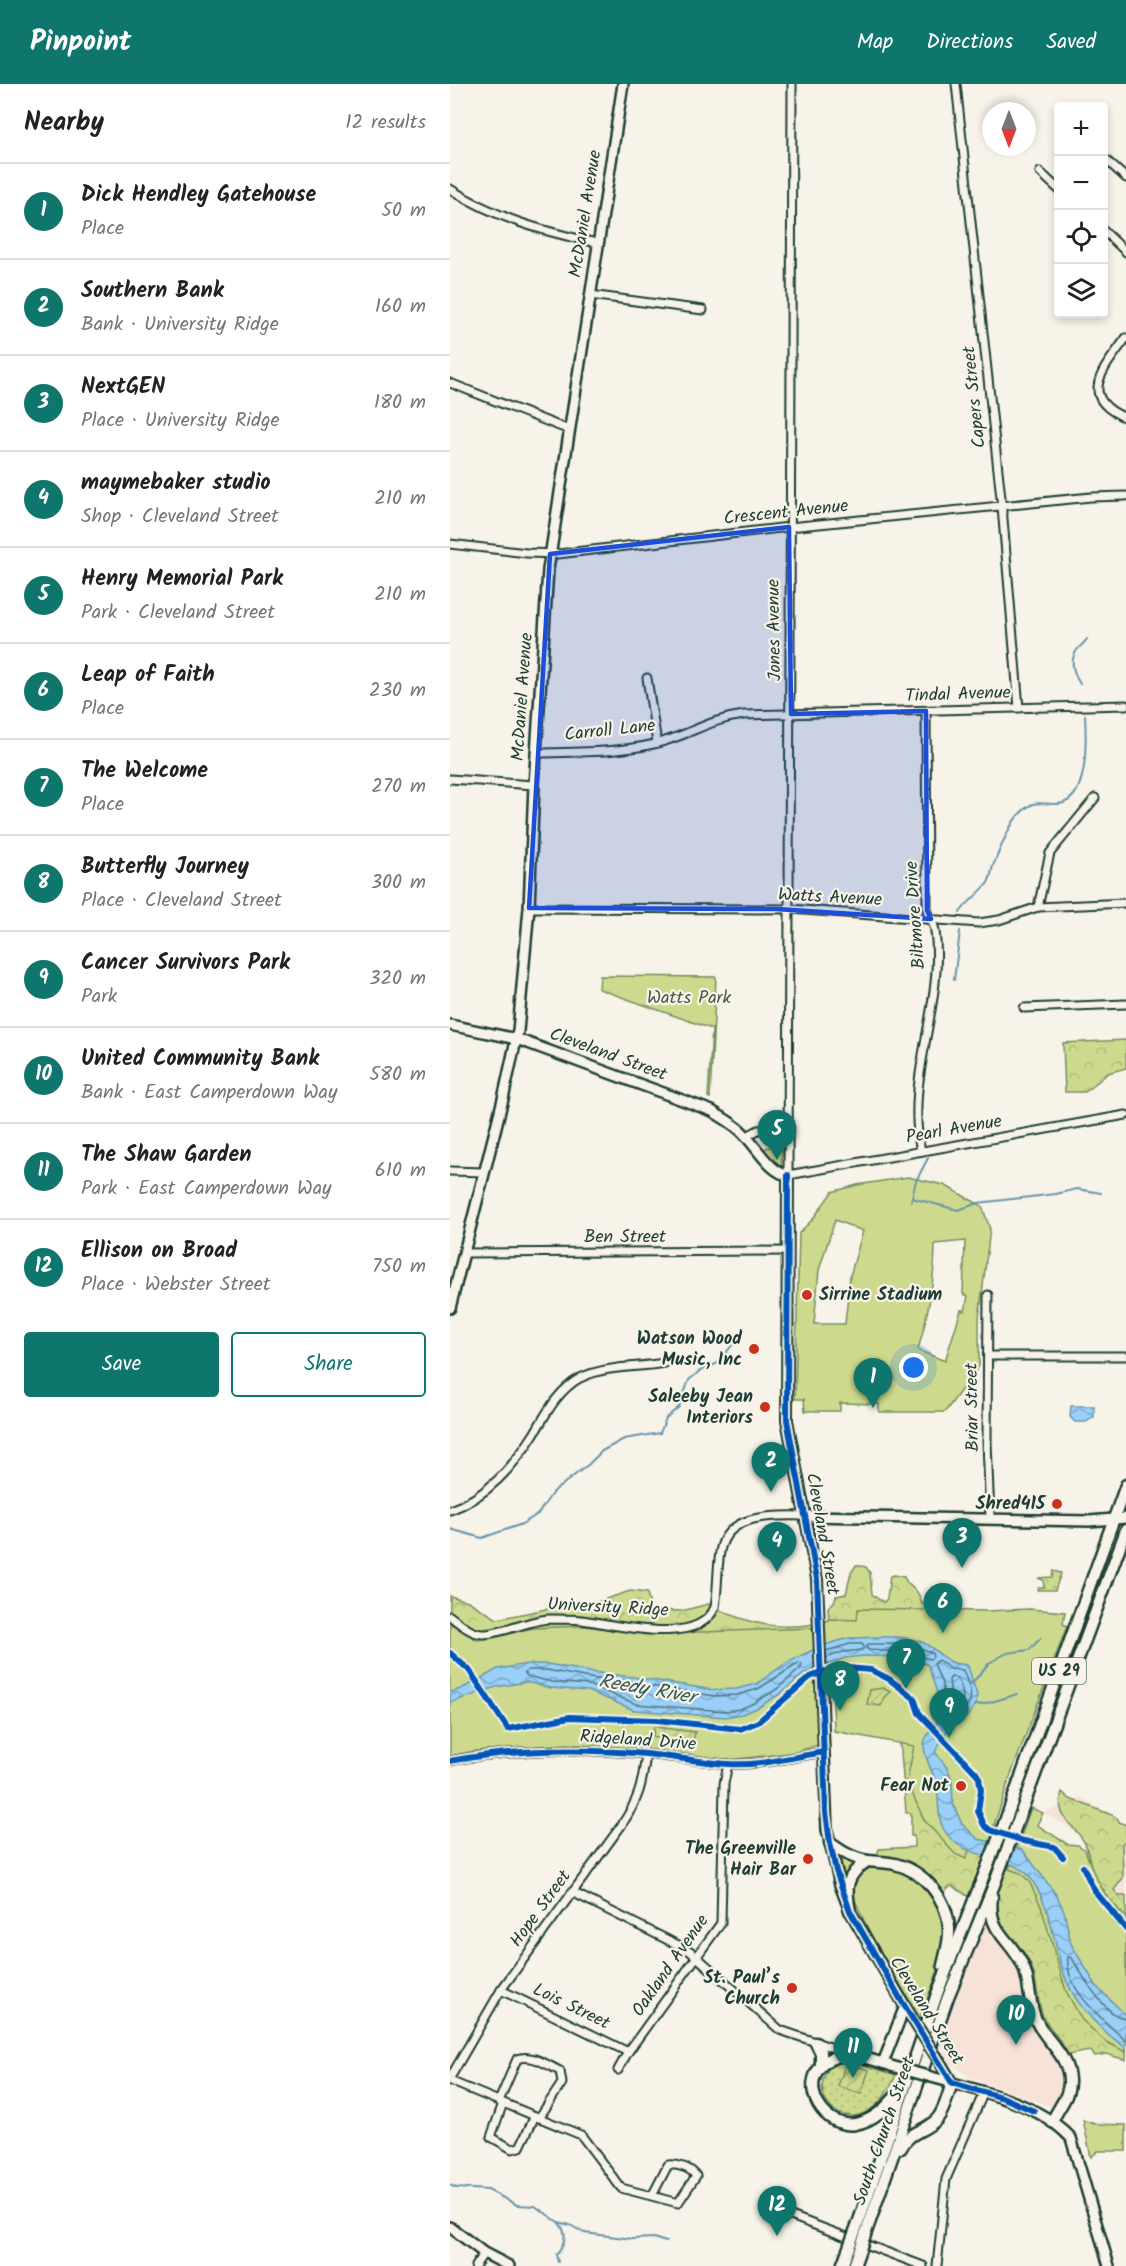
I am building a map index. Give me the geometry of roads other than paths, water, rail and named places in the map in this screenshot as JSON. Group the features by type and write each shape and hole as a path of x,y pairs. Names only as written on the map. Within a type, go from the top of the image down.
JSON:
{"main road":[{"name":"South Church Street","path":"842,2266 883,2186 948,1997 994,1885 1009,1826 1126,1485"},
{"name":"South Church Street","path":"854,2266 904,2087 937,1994 987,1868 1009,1826 1126,1531"},
{"path":"830,1843 846,1855 911,1869 934,1889 947,1916 949,1936 937,1994"},
{"path":"850,1911 848,1883 850,1876 855,1869 867,1861"},
{"path":"994,1885 991,1908 994,1925 1013,1948 1022,1964 1035,2018 1060,2053 1068,2071 1070,2080 1068,2096 1056,2111 1052,2122"},
{"path":"816,2043 821,2053 821,2065 814,2082 816,2100 828,2117 838,2123 855,2124 871,2118 889,2105 904,2087"},
{"path":"821,2065 839,2056 854,2054"},
{"path":"883,2186 906,2138 933,2123 940,2116 949,2082"}],"street":[{"name":"McDaniel Avenue","path":"450,1308 517,1039 529,908 534,785 549,554 623,84"},
{"name":"Jones Avenue","path":"788,1175 792,84"},
{"name":"Capers Street","path":"956,84 1002,507 1018,679 1018,708"},
{"path":"1108,162 1126,178"},
{"path":"1040,172 1054,185"},
{"path":"450,189 477,206 508,219 597,243"},
{"path":"1108,235 1126,252"},
{"path":"590,295 703,310"},
{"path":"1126,338 1096,388 1105,404 1113,412 1126,418"},
{"path":"450,383 569,430"},
{"name":"Crescent Avenue","path":"450,544 549,554 789,527 1126,496"},
{"path":"647,678 657,743"},
{"name":"Tindal Avenue","path":"791,714 1126,705"},
{"name":"Biltmore Drive","path":"921,1151 917,1130 918,1103 935,973 936,934 927,910 926,711"},
{"name":"Carroll Lane","path":"536,753 607,750 657,743 726,717 791,714"},
{"path":"450,779 534,785"},
{"path":"1038,907 1050,853 1095,798"},
{"name":"Watts Avenue","path":"529,908 790,909 989,922 1038,907 1126,903"},
{"path":"1024,1008 1126,1004"},
{"name":"Cleveland Street","path":"450,1025 517,1039 691,1102 728,1121 747,1136 776,1172 788,1175 787,1419 817,1579 826,1812 830,1843 840,1885 850,1911 941,2064 949,2082"},
{"name":"Pearl Avenue","path":"788,1175 1126,1114"},
{"path":"747,1136 758,1130 787,1128"},
{"path":"450,1171 484,1172"},
{"name":"Ben Street","path":"464,1253 787,1251"},
{"name":"Briar Street","path":"988,1295 987,1441 990,1518"},
{"path":"988,1356 1126,1356"},
{"path":"450,1509 479,1496 494,1484 528,1442 554,1401 571,1384 601,1370 666,1363"},
{"name":"University Ridge","path":"450,1616 472,1631 485,1634 547,1619 579,1620 622,1628 649,1630 699,1625 712,1615 715,1607 720,1552 724,1539 739,1525 754,1518 805,1516 1089,1521 1126,1518"},
{"path":"1109,1530 1126,1531"},
{"name":"Ridgeland Drive","path":"450,1761 492,1754 553,1751 646,1754 728,1764 776,1760 824,1752"},
{"name":"Hope Street","path":"450,2080 501,1990 636,1803 642,1785 646,1754"},
{"name":"Oakland Avenue","path":"618,2070 628,2052 719,1928 723,1918 724,1784 728,1764"},
{"path":"572,1892 690,1951 759,2014 780,2030 816,2043 984,2092 1019,2104 1052,2122 1071,2138 1109,2266"},
{"name":"Lois Street","path":"501,1990 628,2052"},
{"path":"887,2064 907,2010"},
{"path":"524,2056 530,2057 560,2071 563,2078 562,2084 537,2117 520,2147 512,2149 491,2137 501,2102 517,2059 524,2056"},
{"path":"450,2080 581,2135 621,2188 678,2203 696,2176 693,2171 675,2164 668,2164 652,2196"},
{"path":"937,2266 946,2179 984,2092"},
{"path":"783,2213 923,2266"},
{"path":"450,2227 484,2253 509,2266"},
{"path":"475,2266 484,2253"}],"water":[{"path":"1071,1406 1094,1406 1094,1417 1086,1422 1075,1422 1070,1417"},
{"name":"Reedy River","path":"897,1637 916,1640 928,1645 951,1662 968,1666 977,1695 976,1705 966,1718 951,1724 935,1752 948,1769 952,1780 953,1804 962,1824 978,1839 1022,1849 1057,1896 1064,1911 1071,1944 1097,1987 1126,2015 1126,2048 1088,2015 1074,1995 1063,1972 1046,1909 1028,1875 1013,1865 965,1849 949,1837 943,1828 936,1783 924,1749 925,1739 939,1718 942,1709 928,1665 901,1657 845,1658 805,1673 780,1694 757,1708 725,1717 634,1710 588,1691 551,1688 526,1682 496,1687 450,1703 450,1693 498,1669 528,1664 548,1664 714,1690 736,1689 756,1684 788,1662 821,1646 849,1638"}],"waterway":[{"path":"1080,684 1074,671 1073,658 1087,639"},
{"path":"960,913 988,882 1007,833 1023,811 1036,803 1058,804 1068,800 1076,792 1084,767 1085,715"},
{"path":"954,980 960,931"},
{"path":"911,1201 916,1181 928,1158"},
{"path":"912,1198 958,1210 978,1203 1056,1194 1077,1189 1101,1193"},
{"path":"450,1529 482,1538 522,1524 538,1514 553,1492 602,1451 624,1439 660,1433 666,1418 679,1407 689,1380 700,1371 718,1363 733,1344"},
{"path":"970,1683 989,1663 1007,1653 1029,1650 1041,1638"},
{"path":"974,1705 1017,1694"},
{"path":"450,2185 457,2188 488,2190 517,2205 535,2206 558,2222 570,2225 584,2233 633,2239 653,2238 666,2242"},
{"path":"558,2262 556,2255 565,2235 559,2223"}],"place":[{"name":"Henry Memorial Park","path":"777,1160"},
{"name":"Sirrine Stadium","path":"807,1295"},
{"name":"Watson Wood Music, Inc","path":"754,1349"},
{"name":"Saleeby Jean Interiors","path":"765,1407"},
{"name":"Dick Hendley Gatehouse","path":"873,1408"},
{"name":"Southern Bank","path":"771,1492"},
{"name":"Shred415","path":"1057,1504"},
{"name":"NextGEN","path":"962,1568"},
{"name":"maymebaker studio","path":"777,1572"},
{"name":"Leap of Faith","path":"943,1633"},
{"name":"The Welcome","path":"906,1689"},
{"name":"Butterfly Journey","path":"840,1711"},
{"name":"Cancer Survivors Park","path":"949,1738"},
{"name":"Fear Not","path":"961,1786"},
{"name":"The Greenville Hair Bar","path":"808,1859"},
{"name":"St. Paul’s Church","path":"792,1988"},
{"name":"United Community Bank","path":"1016,2045"},
{"name":"The Shaw Garden","path":"853,2078"},
{"name":"Ellison on Broad","path":"777,2236"}],"park label":[{"name":"Watts Park","path":"689,998"}]}
